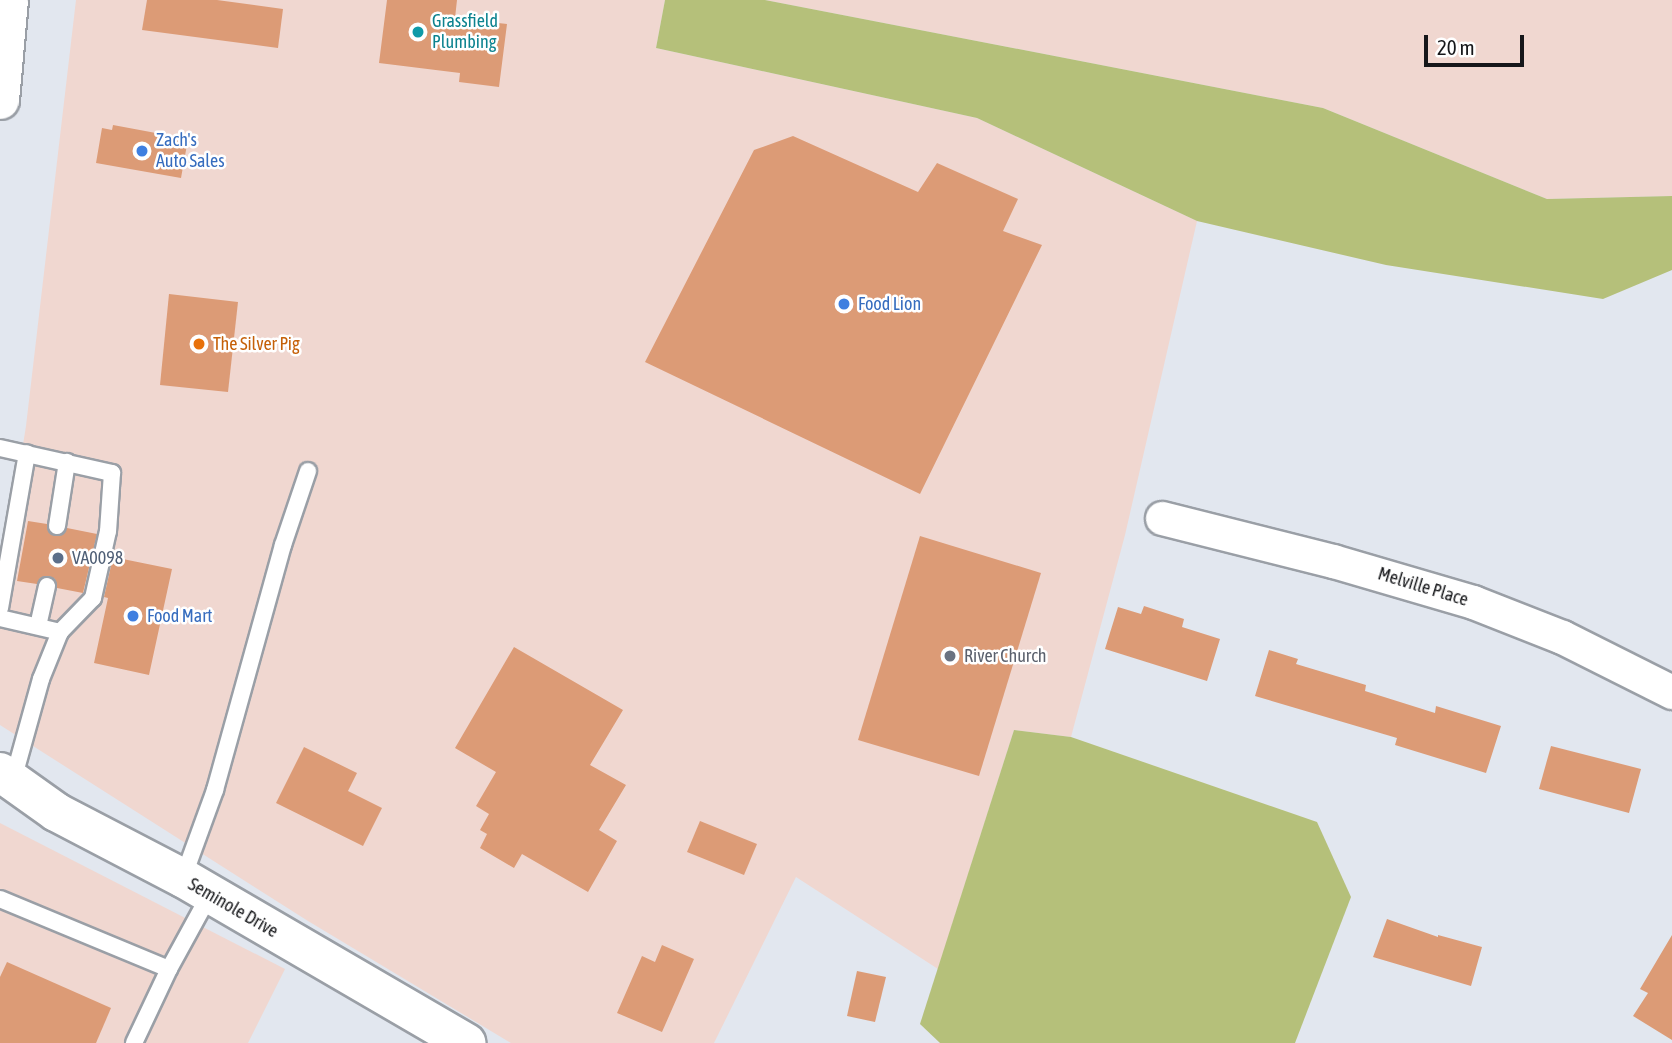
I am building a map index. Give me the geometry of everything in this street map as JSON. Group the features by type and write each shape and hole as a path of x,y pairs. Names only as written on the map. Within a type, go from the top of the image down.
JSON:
{"street":[{"path":"1,80 9,0"},
{"name":"Melville Place","path":"1162,518 1333,561 1474,602 1562,636 1672,692"},
{"name":"Seminole Drive","path":"7,776 56,812 196,886 467,1043"}],"lane":[{"path":"0,447 112,473 108,531 93,598 60,632 7,776"},
{"path":"0,608 27,453"},
{"path":"57,526 68,463"},
{"path":"134,1043 169,969 196,886 215,790 283,545 308,471"},
{"path":"38,626 47,586"},
{"path":"0,618 60,632"},
{"path":"0,899 169,969"}],"shaded area":[{"path":"76,0 665,0 656,48 977,118 1197,221 1125,535 1071,737 1014,730 938,969 796,877 714,1043 511,1043 308,921 0,725 0,587 26,426"},
{"path":"765,0 1672,0 1672,196 1547,199 1323,108"},
{"path":"0,823 285,969 248,1043 0,1043"}],"green space":[{"path":"665,0 765,0 1323,108 1547,199 1672,196 1672,270 1603,299 1386,265 1197,221 977,118 656,48"},
{"path":"1014,730 1071,737 1317,822 1351,897 1295,1043 940,1043 920,1024"}],"building":[{"path":"147,0 217,0 283,9 278,48 142,30"},
{"path":"387,0 457,0 455,18 507,24 499,87 459,82 460,73 379,63"},
{"name":"Zach's Auto Sales","path":"113,125 188,139 181,178 96,163 102,128 112,130"},
{"name":"Food Lion","path":"793,136 918,192 937,163 1018,199 1003,231 1042,245 920,494 645,362 754,150"},
{"name":"The Silver Pig","path":"169,294 238,302 228,392 160,385"},
{"path":"28,521 47,524 48,530 55,536 61,535 67,528 97,534 83,593 57,588 55,579 49,576 40,578 37,584 17,581"},
{"name":"River Church","path":"920,536 1041,573 979,776 858,740"},
{"name":"Food Mart","path":"113,557 172,569 149,675 94,663 108,598 104,597"},
{"path":"1144,606 1184,619 1182,627 1220,639 1207,681 1105,649 1118,607 1141,614"},
{"path":"514,647 623,710 590,765 626,785 599,830 617,841 588,892 522,854 514,868 480,848 487,834 480,830 489,814 476,806 496,772 455,748"},
{"path":"1269,650 1298,659 1296,664 1366,685 1365,691 1435,713 1436,706 1501,726 1486,773 1395,745 1397,738 1255,696"},
{"path":"1551,746 1641,769 1629,813 1539,789"},
{"path":"304,747 357,773 348,791 382,808 363,846 276,803"},
{"path":"700,821 757,844 744,875 687,852"},
{"path":"1387,919 1438,937 1482,947 1471,986 1373,957"},
{"path":"1672,935 1672,1040 1633,1016 1648,993 1640,989"},
{"path":"662,945 694,959 662,1032 617,1013 642,956 655,962"},
{"path":"7,962 111,1008 96,1043 0,1043 0,977"},
{"path":"857,971 886,977 875,1022 847,1016"}],"place":[{"name":"Grassfield Plumbing","path":"418,32"},
{"name":"Zach's Auto Sales","path":"142,151"},
{"name":"Food Lion","path":"844,304"},
{"name":"The Silver Pig","path":"199,344"},
{"name":"VA0098","path":"58,558"},
{"name":"Food Mart","path":"133,616"},
{"name":"River Church","path":"950,656"}]}
